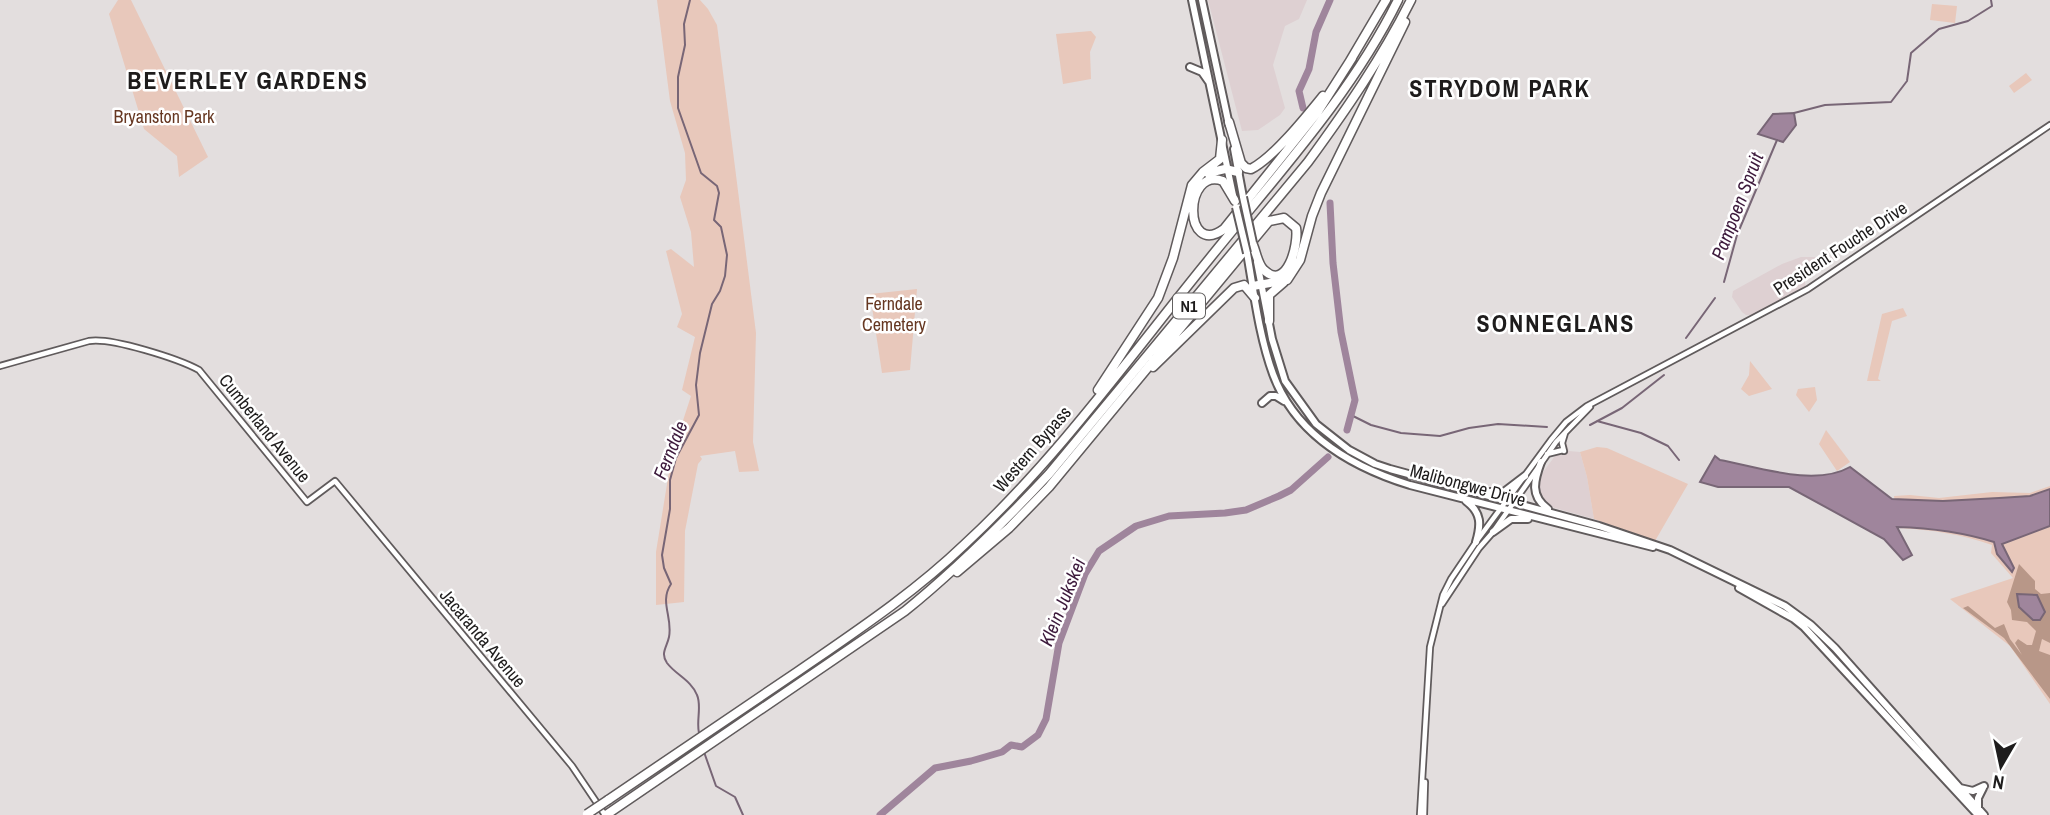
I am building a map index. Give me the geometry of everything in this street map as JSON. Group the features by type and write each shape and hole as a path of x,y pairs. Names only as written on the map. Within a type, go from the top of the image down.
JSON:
{"highway":[{"path":"1238,202 1223,181 1215,178 1206,182 1199,190 1194,203 1195,225 1209,235 1224,229 1317,113 1386,0"},
{"name":"Western Bypass","path":"587,815 854,633 929,576 975,535 1043,462 1295,154 1369,50 1398,0"},
{"path":"1269,321 1269,295 1293,275 1321,193 1413,0"},
{"name":"Western Bypass","path":"606,815 880,629 934,587 1008,518 1049,474 1272,208 1345,112 1413,0"},
{"path":"1229,122 1241,163 1246,168 1255,168 1305,118 1352,58"},
{"path":"1081,416 1158,298 1173,258 1191,188 1199,177 1220,159 1222,140"},
{"path":"1199,177 1228,169 1238,172"},
{"path":"934,587 967,565 1030,508 1269,221 1278,217 1284,218 1296,228 1294,255 1287,270 1282,273 1270,274 1265,271 1253,244"},
{"path":"1257,286 1287,280"},
{"path":"1130,391 1234,288 1244,285 1255,298"}],"main road":[{"name":"Malibongwe Drive","path":"1192,0 1228,169 1253,244 1257,286 1255,298 1272,373 1293,409 1309,429 1359,467 1381,476 1668,553 1723,579 1794,619 1978,812 1984,815"},
{"name":"Malibongwe Drive","path":"1202,0 1238,172 1238,202 1247,253 1285,381 1316,424 1338,443 1375,464 1555,513 1670,550 1793,611 1835,648 1978,812"},
{"path":"1190,67 1202,72 1211,87"},
{"path":"1262,403 1268,397 1276,396 1293,409"},
{"path":"1541,462 1534,483 1535,494 1542,505 1555,513"},
{"path":"1437,482 1500,494 1525,476"},
{"path":"1462,499 1479,515 1480,528 1476,542"},
{"path":"1493,532 1515,518 1547,522"},
{"path":"1958,787 1973,791 1983,787 1978,798 1978,812"}],"street":[{"name":"President Fouche Drive","path":"1439,608 1479,548 1493,532 1525,476 1566,422 1599,400 1816,285 2050,125"},
{"name":"Cumberland Avenue","path":"0,366 100,340 189,365 204,376 307,502 335,481"},
{"name":"President Fouche Drive","path":"1510,501 1567,429 1599,400"},
{"path":"1547,454 1563,450 1562,443 1567,429"},
{"name":"Jacaranda Avenue","path":"335,481 567,760 606,815"},
{"name":"President Fouche Drive","path":"1422,815 1429,655 1439,608 1451,579 1476,542 1505,509"}],"shaded area":[{"path":"1208,0 1307,0 1299,19 1285,26 1273,65 1285,108 1280,115 1258,130 1242,131"},
{"path":"1794,113 1796,125 1783,142 1758,134 1773,114"},
{"path":"1801,257 1837,257 1804,279 1806,287 1753,315 1742,312 1732,297 1733,291 1782,264"},
{"path":"1566,441 1569,451 1580,452 1594,519 1548,506 1539,496 1538,479"},
{"path":"1715,456 1720,460 1786,474 1820,475 1836,473 1850,467 1892,499 1943,501 1999,498 2030,496 2050,489 2050,526 2002,544 2014,568 2012,572 1997,554 1994,542 1934,530 1897,527 1912,555 1903,560 1884,539 1789,487 1718,487 1700,482"},
{"path":"2019,564 2035,581 2035,589 2041,594 2050,593 2050,643 2042,639 2039,651 2050,655 2050,699 2004,638 1963,608 1968,606 1995,628 2004,624 2010,639 2022,655 2015,643 2018,639 2032,645 2036,631 2027,622 2012,620 2007,602"},
{"path":"2017,594 2037,595 2045,612 2040,620 2033,620 2019,607"}],"green space":[{"name":"Bryanston Park","path":"118,0 131,0 208,157 179,177 177,156 144,129 109,14"},
{"path":"657,0 700,0 717,25 756,333 753,442 759,471 739,472 735,451 700,456 702,459 698,464 685,531 684,602 656,605 656,552 674,448 691,396 682,390 695,337 677,327 682,314 666,251 671,249 694,267 691,232 680,197 686,180 685,153 670,101"},
{"path":"1932,4 1957,6 1955,23 1930,20"},
{"path":"1091,31 1096,37 1090,52 1091,79 1063,84 1056,34"},
{"path":"2026,73 2032,80 2014,93 2009,86"},
{"name":"Ferndale Cemetery","path":"917,289 910,370 882,373 870,294"},
{"path":"1903,308 1907,316 1892,321 1878,379 1881,381 1867,381 1882,314"},
{"path":"1750,361 1772,389 1749,396 1741,389 1749,375"},
{"path":"1815,387 1817,400 1809,412 1796,395 1798,389"},
{"path":"1826,430 1850,462 1837,471 1819,444"},
{"path":"1597,447 1607,448 1688,484 1655,541 1594,519 1580,452"},
{"path":"2050,486 2050,704 2010,646 1950,599 2013,578 1991,553 1992,545 1946,533 1899,528 1894,496 1939,498 1992,492 2030,493"}],"waterway":[{"name":"Ferndale","path":"690,0 684,24 685,45 678,77 678,108 701,173 717,186 719,193 714,220 721,227 727,255 725,276 712,304 700,353 696,385 699,415 676,458 670,480 670,509 662,555 671,584 666,597 670,630 664,656 667,663 691,685 697,695 699,733"},
{"name":"Klein Jukskei","path":"1303,108 1299,91 1309,69 1316,32 1330,0"},
{"name":"Pampoen Spruit","path":"1794,113 1825,105 1891,102 1907,81 1911,53 1939,29 1968,21 1992,6 1991,0"},
{"name":"Pampoen Spruit","path":"1724,282 1737,235 1777,140"},
{"name":"Klein Jukskei","path":"1330,203 1333,263 1341,332 1355,400 1347,430"},
{"name":"Pampoen Spruit","path":"1686,338 1715,298"},
{"name":"Pampoen Spruit","path":"1590,425 1622,408 1664,375"},
{"name":"Pampoen Spruit","path":"1351,415 1371,425 1401,433 1440,436 1498,424 1547,427"},
{"path":"1597,421 1641,433 1668,446 1679,460"},
{"name":"Klein Jukskei","path":"880,815 935,768 1002,752 1011,745 1022,747 1038,735 1046,719 1059,643 1085,574 1099,551 1136,526 1169,516 1246,510 1291,490 1328,457"},
{"name":"Ferndale","path":"704,752 716,786 735,797 743,815"}],"district":[{"name":"BEVERLEY GARDENS","path":"248,80"},
{"name":"STRYDOM PARK","path":"1500,88"},
{"name":"SONNEGLANS","path":"1556,323"}]}
